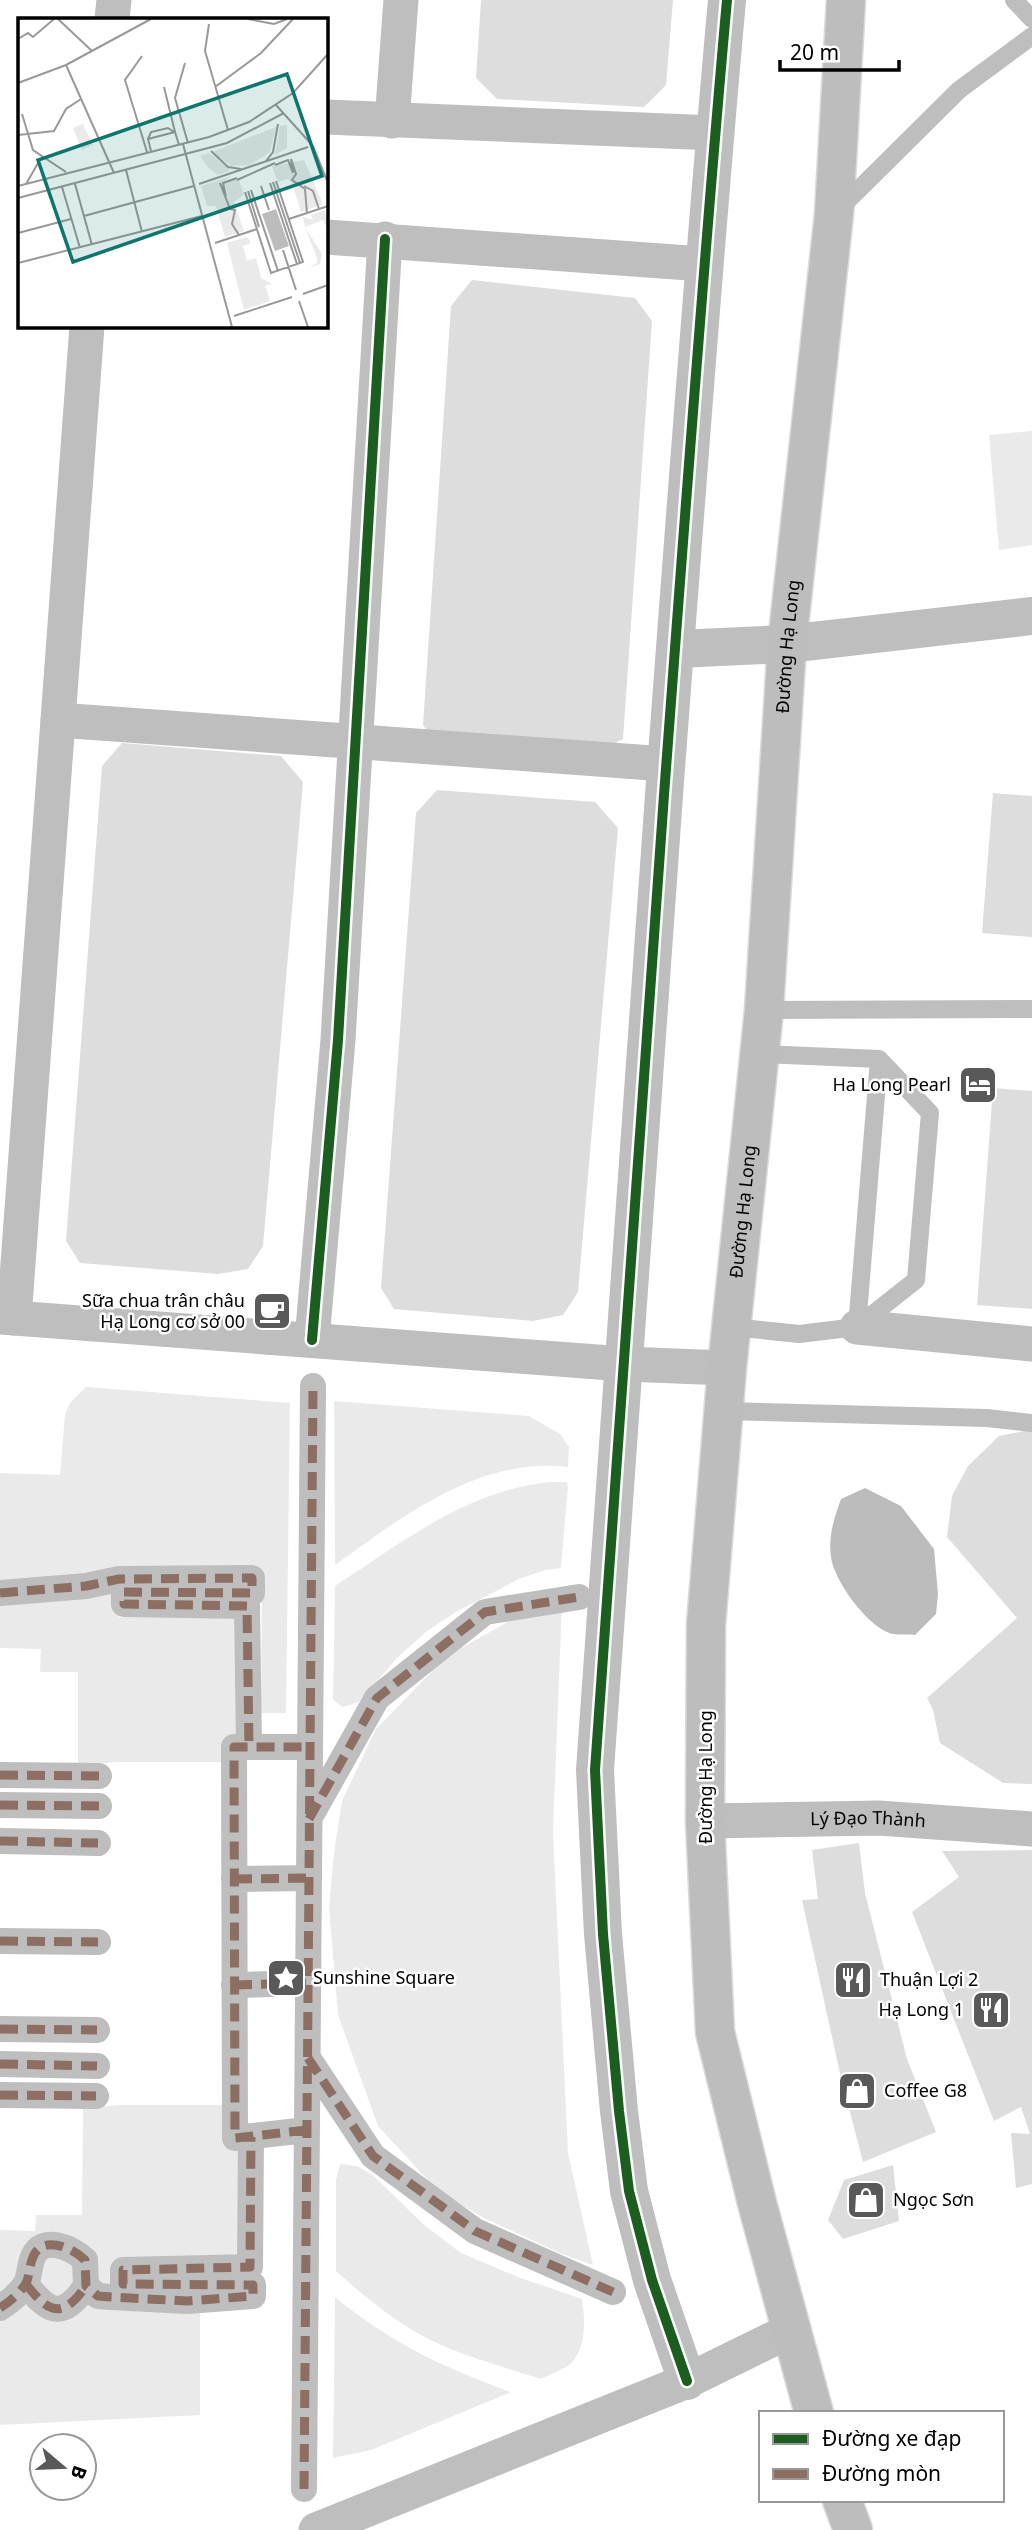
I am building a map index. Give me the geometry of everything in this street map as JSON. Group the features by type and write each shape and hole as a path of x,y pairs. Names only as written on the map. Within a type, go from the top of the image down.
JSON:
{"main road":[{"name":"Đường Hạ Long","path":"814,2411 757,2203 715,2032 705,1821 706,1625 727,1368 764,1010 788,644 834,214 846,0"},
{"path":"843,2502 853,2530"}],"street":[{"path":"112,18 114,0"},
{"path":"392,121 401,0"},
{"path":"687,2381 652,2280 629,2191 603,1934 595,1770 703,264 727,0"},
{"path":"327,117 715,134"},
{"path":"327,237 384,239 703,264"},
{"path":"312,1340 338,1040 384,239"},
{"path":"87,327 58,720 7,1317 624,1364 727,1368"},
{"path":"677,649 788,644 1032,616"},
{"path":"58,720 666,764"},
{"path":"857,1327 1032,1344"},
{"path":"304,2489 313,1386"},
{"path":"0,1593 86,1586 119,1579 252,1578 253,1593 124,1592 124,1604 247,1606 249,1747"},
{"path":"309,1819 377,1698 485,1612 579,1597"},
{"path":"307,2130 235,2138 234,1746 310,1747"},
{"path":"0,1775 99,1776"},
{"path":"0,1805 99,1806"},
{"name":"Lý Đạo Thành","path":"705,1821 880,1818 1032,1829"},
{"path":"0,1842 99,1843"},
{"path":"234,1879 309,1878"},
{"path":"0,1941 98,1942"},
{"path":"234,1986 308,1983"},
{"path":"0,2029 97,2030"},
{"path":"308,2058 373,2156 475,2231 613,2292"},
{"path":"0,2064 97,2066"},
{"path":"0,2095 96,2095"},
{"path":"86,2286 98,2296 111,2297 187,2301 253,2297 253,2285 123,2284 122,2270 250,2267 251,2137"},
{"path":"0,2308 26,2284 33,2254 41,2247 58,2244 75,2250 85,2260 86,2286 68,2306 59,2310 49,2308 38,2300 26,2284"},
{"path":"316,2530 687,2381 793,2329"}],"lane":[{"path":"1014,0 1032,19"},
{"path":"834,214 959,90 1032,36"},
{"path":"764,1010 1032,1009"},
{"path":"733,1327 799,1334 857,1327 916,1280 930,1113 879,1059 760,1054"},
{"path":"857,1327 879,1059"},
{"path":"723,1412 987,1418 1032,1423"}],"shaded area":[{"path":"1032,431 1032,545 999,550 989,435"},
{"path":"86,1387 290,1403 286,1713 261,1713 262,1576 117,1598 119,1617 244,1617 244,1762 118,1762 78,1765 78,1672 40,1672 41,1649 0,1648 0,1473 60,1475 65,1415 70,1403"},
{"path":"334,1401 529,1416 560,1434 569,1447 568,1467 535,1466 504,1471 473,1481 415,1510 335,1565"},
{"path":"567,1482 568,1486 561,1568 545,1570 519,1579 456,1612 427,1631 397,1658 359,1702 343,1707 333,1700 335,1586 411,1536 463,1507 519,1487"},
{"path":"865,1488 901,1506 934,1549 938,1594 936,1614 915,1635 893,1634 874,1623 854,1603 834,1567 830,1550 831,1535 841,1499"},
{"path":"562,1603 553,1832 568,2153 593,2265 562,2254 484,2218 438,2191 378,2126 338,2015 329,1908 342,1801 376,1729 447,1656 515,1618"},
{"path":"118,2105 244,2105 243,2264 200,2307 200,2415 0,2425 0,2230 35,2231 36,2215 82,2215 83,2109"},
{"path":"340,2164 357,2166 374,2176 423,2224 461,2253 518,2277 582,2299 582,2341 571,2363 541,2379 459,2352 432,2341 403,2324 336,2271 336,2180"},
{"path":"335,2297 397,2341 463,2373 511,2392 371,2450 333,2458"}],"building":[{"path":"481,0 673,0 666,85 644,107 497,99 476,78"},
{"path":"472,280 635,298 652,321 623,739 600,750 437,745 423,725 451,306"},
{"path":"122,743 281,756 303,782 263,1246 248,1269 218,1274 80,1263 66,1241 102,766"},
{"path":"437,790 595,802 618,828 578,1292 563,1315 533,1321 394,1309 381,1288 416,813"},
{"path":"993,793 1032,796 1032,937 982,933"},
{"path":"993,1088 1032,1091 1032,1309 977,1305"},
{"path":"1030,1430 1032,1784 1003,1783 940,1743 933,1710 927,1698 1017,1618 947,1537 952,1496 968,1466 999,1436"},
{"path":"859,1843 865,1893 907,2059 936,2132 863,2162 841,2078 802,1900 818,1899 812,1850"},
{"name":"Hạ Long 1","path":"1032,1850 1032,2184 1016,2188 1011,2133 1030,2134 1021,2107 994,2121 912,1912 959,1877 942,1851"},
{"name":"Ngọc Sơn","path":"893,2165 899,2221 843,2239 828,2220 844,2180"}],"marked path":[{"path":"304,2489 313,1386"},
{"path":"0,1593 86,1586 119,1579 252,1578 252,1593 124,1592 124,1604 247,1606 249,1747"},
{"path":"309,1819 377,1698 485,1612 579,1597"},
{"path":"307,2130 235,2138 234,1747 310,1747"},
{"path":"0,1775 99,1776"},
{"path":"0,1805 99,1806"},
{"path":"0,1841 98,1843"},
{"path":"234,1879 309,1878"},
{"path":"0,1941 98,1942"},
{"path":"234,1985 308,1983"},
{"path":"0,2029 97,2030"},
{"path":"308,2058 373,2156 475,2231 613,2292"},
{"path":"0,2064 97,2066"},
{"path":"0,2095 96,2096"},
{"path":"0,2308 14,2298 25,2285 37,2250 50,2245 66,2248 85,2260 86,2286 98,2296 187,2301 253,2296 253,2285 123,2284 123,2270 250,2267 251,2137"},
{"path":"26,2284 42,2302 56,2309 70,2304 86,2286"}],"cycle path":[{"path":"687,2381 652,2280 629,2191 603,1934 595,1770 664,795 727,0"},
{"path":"312,1340 338,1040 385,239"}],"place":[{"name":"Ha Long Pearl","path":"978,1085"},
{"name":"Sữa chua trân châu Hạ Long cơ sở 00","path":"272,1311"},
{"name":"Sunshine Square","path":"286,1978"},
{"name":"Thuận Lợi 2","path":"853,1980"},
{"name":"Hạ Long 1","path":"991,2010"},
{"name":"Coffee G8","path":"857,2091"},
{"name":"Ngọc Sơn","path":"866,2200"}]}
